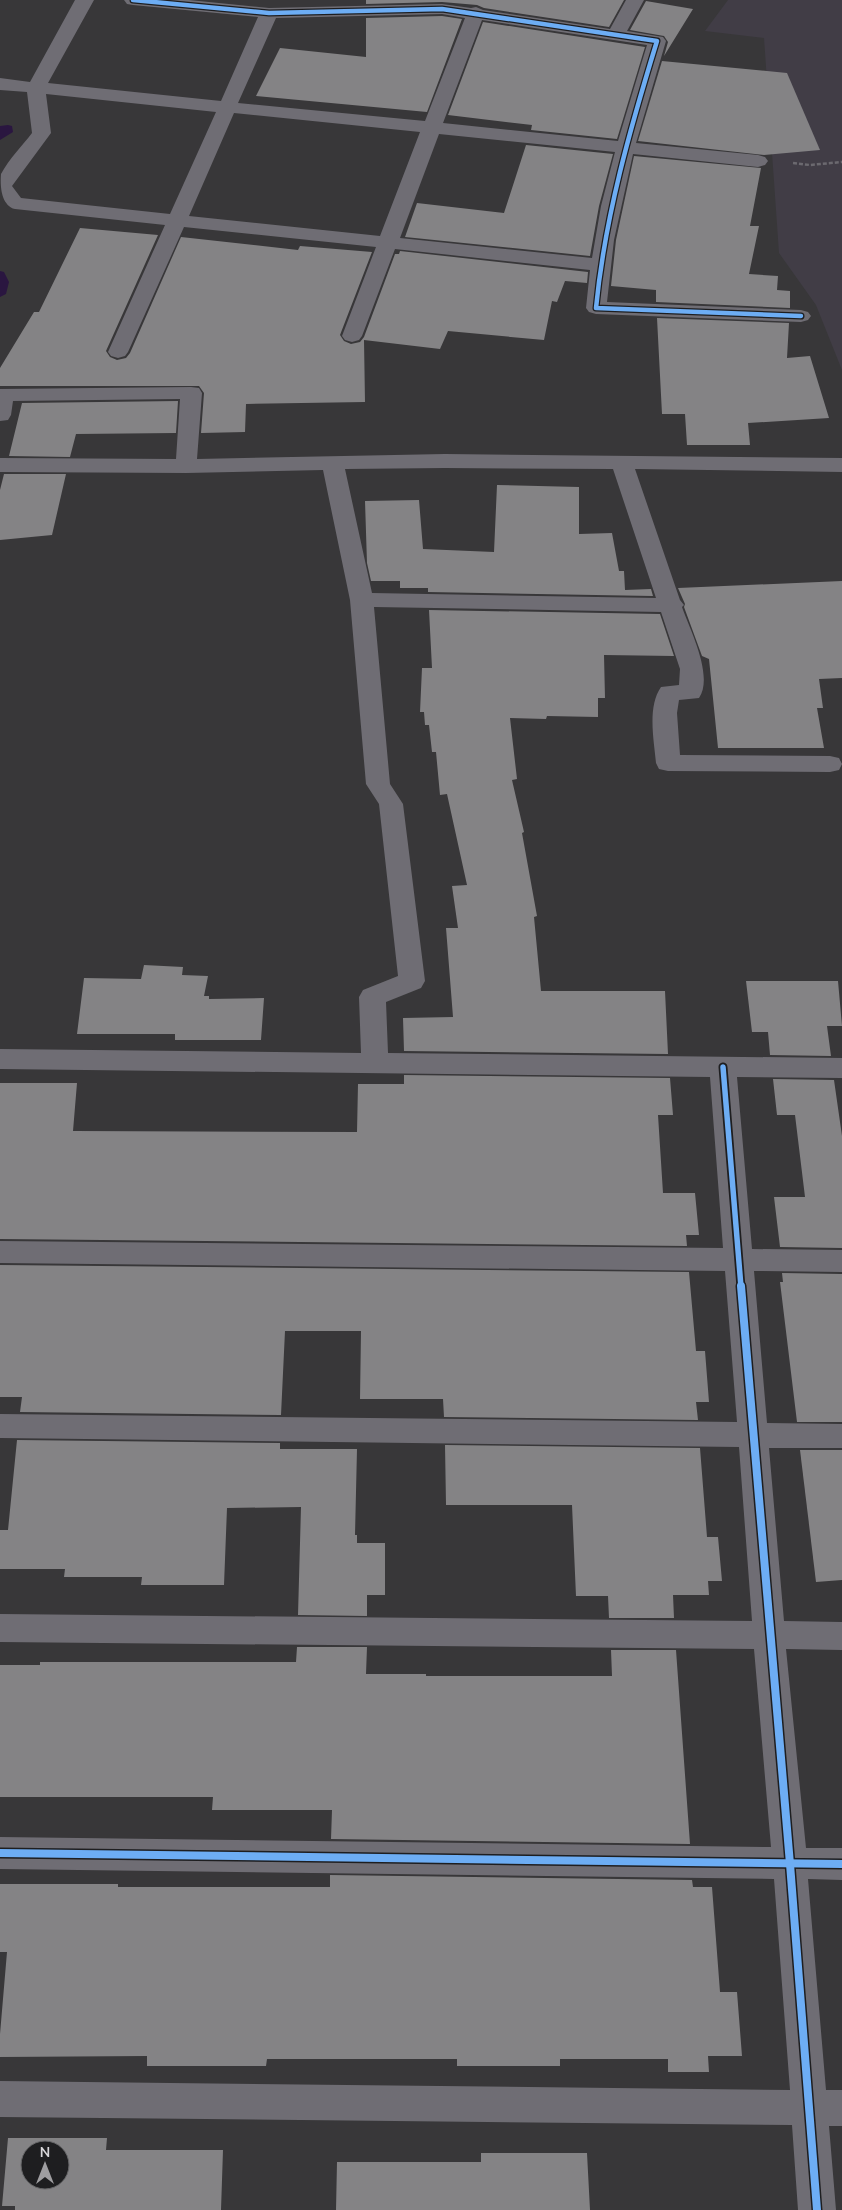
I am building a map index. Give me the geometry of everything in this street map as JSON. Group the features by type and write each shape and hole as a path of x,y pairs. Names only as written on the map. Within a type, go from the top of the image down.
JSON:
{"street":[{"path":"86,0 82,2 36,88 42,133 2,186 15,204 599,265"},
{"path":"132,0 269,12 442,9 476,12 657,41 625,146 599,265 596,308 801,316"},
{"path":"616,34 635,0"},
{"path":"118,352 229,107 269,12"},
{"path":"352,336 476,12"},
{"path":"0,84 758,161"},
{"path":"0,415 3,395 191,393 186,466"},
{"path":"0,465 186,466 444,461 842,465"},
{"path":"334,464 362,600 378,784 391,804 412,981 372,997 375,1063"},
{"path":"622,464 672,605 692,669 690,694 668,692 665,713 668,763 830,764"},
{"path":"362,600 672,605"},
{"path":"0,1059 842,1068"},
{"path":"723,1067 769,1635 790,1864 825,2108 817,2210"},
{"path":"0,1252 842,1261"},
{"path":"0,1426 842,1436"},
{"path":"0,1628 842,1636"},
{"path":"0,1853 842,1864"},
{"path":"0,2099 825,2108"}],"path":[{"path":"758,161 810,165 842,162"}],"shaded area":[{"path":"728,0 842,0 842,370 816,305 779,253 764,38 705,31"}],"building":[{"path":"366,0 624,0 609,27 484,8 477,5 442,2 366,4"},
{"path":"646,1 693,9 664,56 668,42 664,36 630,30"},
{"path":"442,16 462,19 427,112 256,96 280,48 366,57 366,18"},
{"path":"483,22 645,47 617,139 531,130 532,125 448,115"},
{"path":"662,61 787,73 820,150 764,155 638,141"},
{"path":"526,145 613,154 599,206 590,256 405,237 417,203 504,213"},
{"path":"634,156 761,168 750,226 759,226 749,274 778,276 777,290 790,291 790,308 656,302 656,290 611,286 616,240"},
{"path":"80,228 158,235 106,351 110,357 117,360 126,358 130,353 181,237 298,250 300,246 372,252 340,335 344,341 351,344 360,342 364,337 395,254 399,254 400,251 588,272 587,283 565,281 557,302 552,301 544,340 448,331 440,349 364,340 365,402 246,404 245,432 201,433 204,393 199,386 0,386 0,368 34,312 39,312"},
{"path":"657,318 789,323 787,358 810,356 829,418 748,423 750,445 687,445 685,414 662,414"},
{"path":"178,401 176,433 76,434 70,457 9,456 22,403"},
{"path":"4,474 66,474 52,535 0,540 0,490"},
{"path":"497,485 579,487 579,534 612,533 619,571 624,571 625,590 651,589 653,596 428,592 428,588 400,588 400,581 371,581 367,563 365,501 419,500 423,549 494,552"},
{"path":"842,581 842,678 819,679 823,708 817,708 824,748 718,748 709,659 702,656 678,588"},
{"path":"429,610 660,614 674,656 604,655 605,698 598,698 598,717 547,716 546,719 510,718 517,779 512,780 524,832 522,833 537,916 534,917 541,991 665,991 668,1054 404,1051 403,1018 453,1017 446,928 458,928 452,886 467,885 447,794 440,795 436,752 432,752 429,725 425,725 424,712 420,712 422,668 432,668"},
{"path":"144,965 183,967 182,975 208,976 204,996 209,996 209,999 264,998 261,1040 175,1040 175,1034 77,1034 84,978 141,979"},
{"path":"746,981 838,981 842,1026 827,1026 831,1056 770,1055 768,1032 752,1032"},
{"path":"404,1075 670,1078 673,1115 658,1115 663,1193 695,1193 699,1235 686,1235 687,1246 0,1239 0,1083 77,1083 73,1131 357,1132 358,1084 404,1084"},
{"path":"773,1079 834,1080 842,1136 842,1248 780,1247 774,1197 805,1197 795,1115 777,1115"},
{"path":"0,1265 689,1272 696,1351 705,1351 709,1402 696,1402 698,1420 444,1417 443,1399 360,1399 361,1331 285,1331 281,1415 20,1412 22,1397 0,1397"},
{"path":"782,1273 842,1274 842,1422 797,1422 780,1282 783,1282"},
{"path":"17,1440 280,1443 280,1449 357,1449 355,1535 357,1535 357,1543 385,1543 385,1595 367,1595 367,1616 298,1615 301,1507 227,1508 224,1585 141,1585 142,1577 64,1577 65,1569 0,1569 0,1530 8,1530"},
{"path":"445,1445 700,1448 707,1537 718,1537 722,1581 708,1581 709,1595 673,1595 674,1618 609,1618 608,1596 576,1596 572,1505 446,1505"},
{"path":"800,1450 842,1450 842,1580 816,1582"},
{"path":"297,1647 367,1647 366,1674 426,1674 426,1676 612,1676 611,1650 676,1650 690,1844 331,1839 332,1810 212,1810 213,1797 0,1797 0,1665 40,1665 40,1662 296,1662"},
{"path":"330,1875 692,1880 693,1887 712,1887 720,1992 737,1992 742,2056 708,2056 709,2072 668,2072 668,2059 560,2059 560,2066 457,2066 457,2059 267,2059 266,2066 147,2066 147,2056 0,2057 0,2034 7,1952 0,1952 0,1884 118,1884 118,1887 330,1887"},
{"path":"8,2138 107,2138 106,2150 223,2150 221,2210 15,2210 15,2206 2,2206"},
{"path":"481,2153 587,2153 590,2210 336,2210 337,2162 481,2162"}],"waterway":[{"path":"0,129 8,128 8,132 0,137"},
{"path":"0,274 3,282 0,294"}],"cycle path":[{"path":"133,0 269,13 442,9 657,41 627,140 611,206 604,240 596,308 801,316"},
{"path":"723,1067 817,2210"},
{"path":"0,1853 842,1864"}]}
